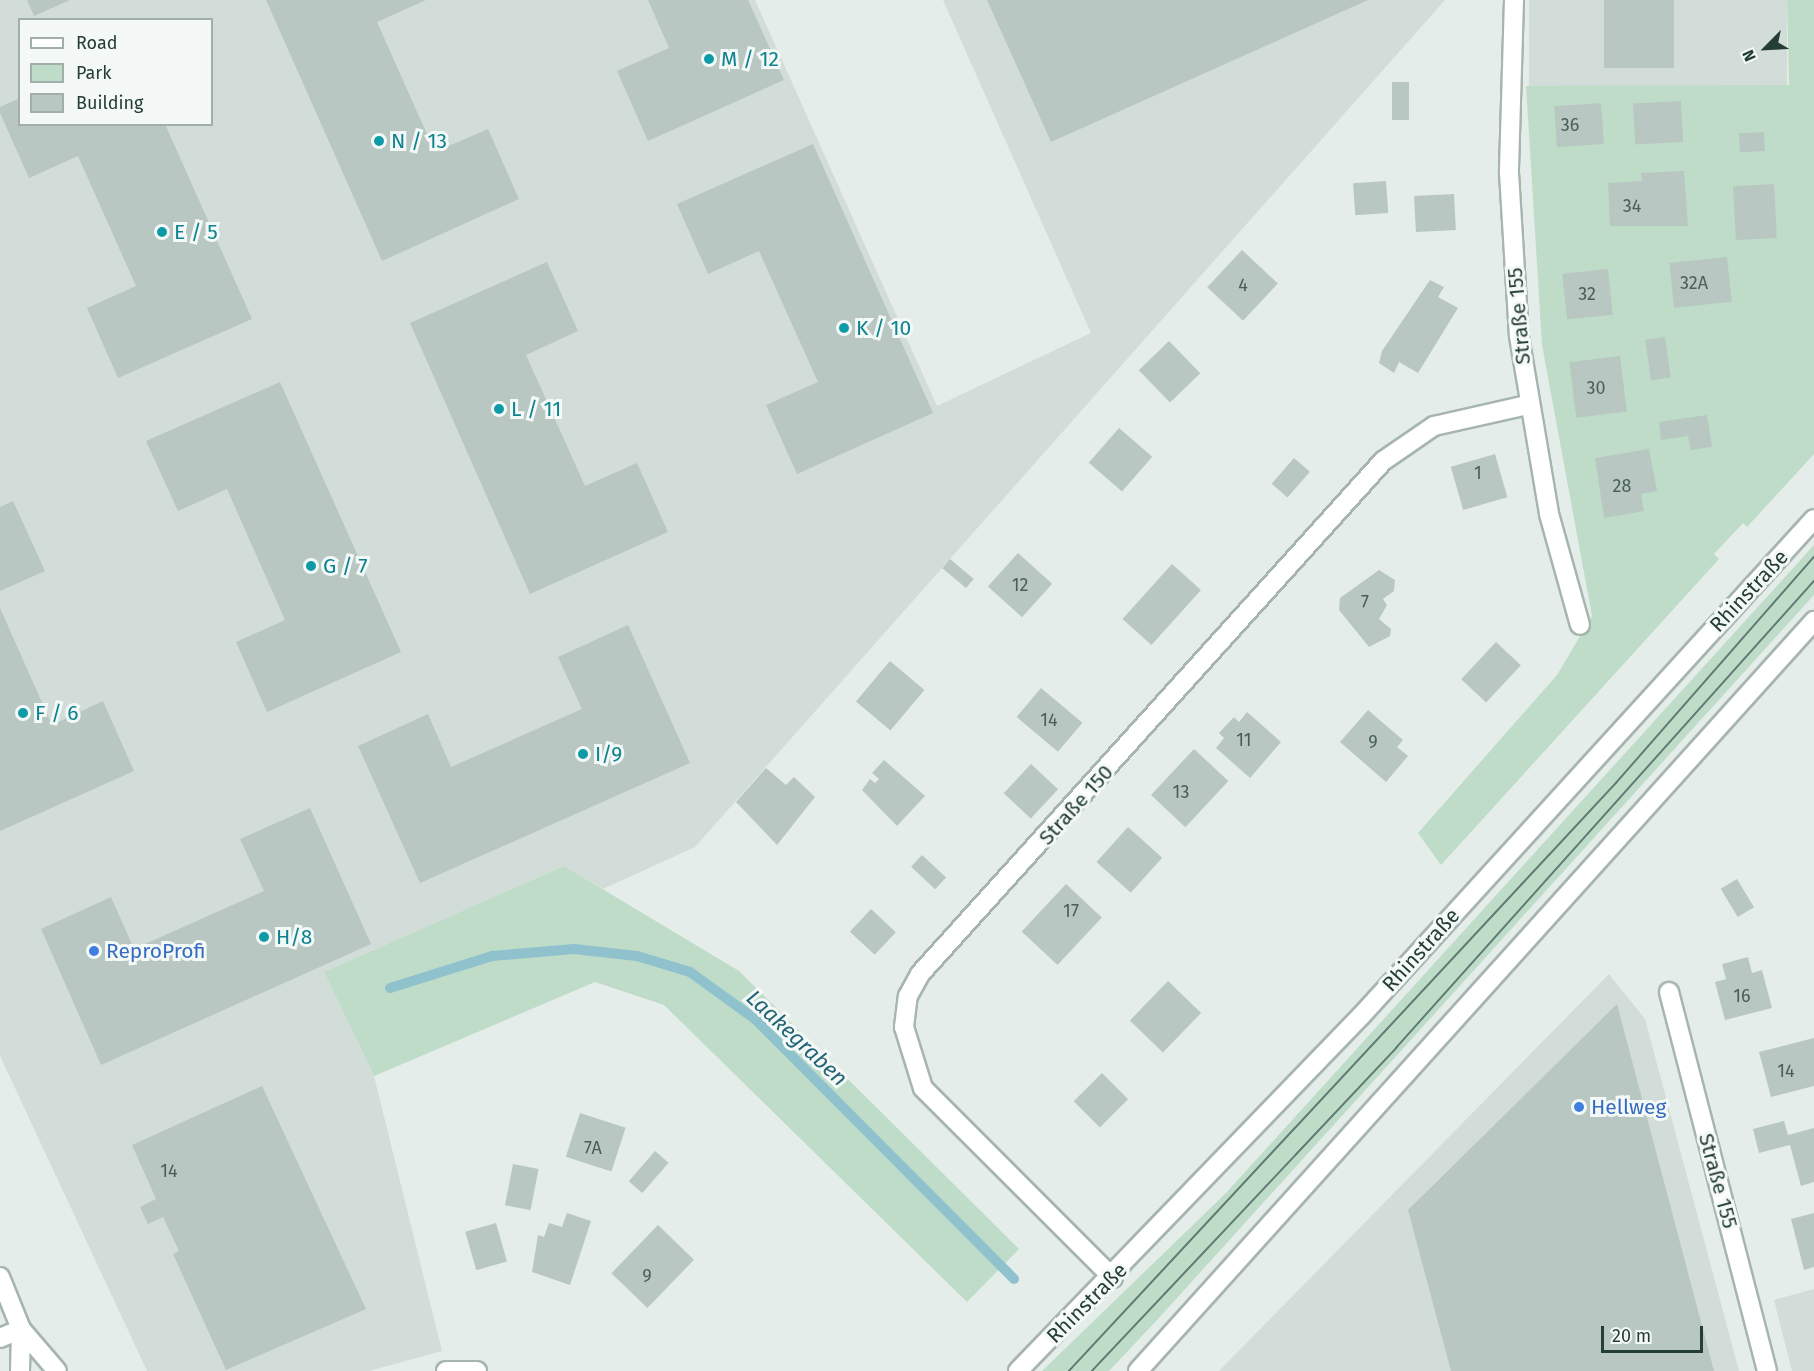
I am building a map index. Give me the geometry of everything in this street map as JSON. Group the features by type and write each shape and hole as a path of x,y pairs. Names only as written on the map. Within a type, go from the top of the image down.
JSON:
{"main road":[{"name":"Straße 155","path":"1514,0 1509,173 1527,405 1580,625"},
{"name":"Straße 150","path":"1113,1278 923,1088 910,1060 904,1027 908,996 920,974 1383,461 1434,426 1527,405"},
{"name":"Rhinstraße","path":"1018,1371 1113,1278 1361,1016 1814,519"},
{"path":"1138,1371 1814,621"},
{"name":"Straße 155","path":"1669,992 1767,1371"},
{"path":"0,1277 21,1329 57,1371"},
{"path":"0,1338 21,1329"},
{"path":"21,1329 21,1371"},
{"path":"446,1371 477,1371"}],"shaded area":[{"path":"0,0 755,0 937,406 1091,333 943,0 1445,0 695,847 603,889 564,866 324,972 374,1076 442,1351 369,1371 147,1371 0,1056"},
{"path":"1529,0 1787,0 1787,86 1529,86"},
{"name":"Hellweg","path":"1609,974 1645,1019 1739,1371 1219,1371"},
{"path":"1814,1289 1814,1371 1792,1371 1774,1300"}],"green space":[{"path":"1787,0 1814,0 1814,454 1747,527 1743,523 1714,554 1719,559 1441,865 1418,833 1557,675 1592,616 1542,345 1526,86 1789,85"},
{"path":"1814,545 1814,595 1157,1320 1109,1371 1042,1371 1225,1194"},
{"path":"564,866 739,971 1019,1249 967,1302 664,1005 595,982 374,1076 324,972"}],"building":[{"path":"27,0 70,0 34,16"},
{"name":"N / 13","path":"266,0 426,0 377,22 435,152 488,129 519,199 382,261"},
{"name":"M / 12","path":"648,0 748,0 784,80 648,141 617,71 669,48"},
{"path":"987,0 1368,0 1051,142"},
{"path":"1604,0 1674,0 1674,68 1604,68"},
{"path":"1392,82 1409,82 1409,120 1392,120"},
{"name":"E / 5","path":"18,99 18,126 166,126 252,319 118,378 87,308 136,286 78,156 29,178 0,113 0,107"},
{"path":"1681,101 1683,142 1635,144 1633,104"},
{"path":"1601,103 1604,144 1557,147 1554,106"},
{"path":"1764,132 1765,151 1740,152 1739,133"},
{"name":"K / 10","path":"813,144 933,413 797,474 766,405 818,382 759,251 708,274 677,204"},
{"path":"1684,171 1688,226 1610,226 1608,183 1642,181 1641,173"},
{"path":"1386,181 1388,213 1355,215 1353,183"},
{"path":"1774,184 1777,238 1736,240 1733,186"},
{"path":"1454,194 1456,230 1416,232 1414,196"},
{"path":"1242,250 1278,283 1243,321 1207,287"},
{"path":"1727,257 1732,302 1674,308 1669,263"},
{"name":"L / 11","path":"547,262 578,331 526,355 585,486 637,463 668,532 530,594 410,323"},
{"path":"1608,269 1613,315 1567,320 1562,274"},
{"path":"1430,280 1444,287 1438,297 1458,308 1418,373 1399,362 1394,373 1379,363 1382,351"},
{"path":"1665,337 1671,378 1651,380 1645,340"},
{"path":"1169,341 1200,373 1170,403 1139,370"},
{"path":"1620,356 1627,412 1576,418 1569,362"},
{"name":"G / 7","path":"280,382 401,652 267,712 236,642 285,620 227,489 178,511 146,441"},
{"path":"1707,415 1712,447 1691,450 1688,436 1661,440 1659,422"},
{"path":"1119,428 1152,457 1122,492 1089,463"},
{"path":"1649,449 1657,491 1641,494 1644,511 1604,518 1595,458"},
{"path":"1495,454 1507,497 1463,510 1451,467"},
{"path":"1294,458 1310,472 1288,497 1272,484"},
{"path":"13,501 45,571 0,591 0,507"},
{"path":"1018,553 1052,584 1022,617 988,586"},
{"path":"950,559 974,579 966,588 942,568"},
{"path":"1172,564 1201,590 1151,645 1122,619"},
{"path":"1379,570 1395,580 1394,591 1383,599 1387,605 1379,619 1391,629 1390,636 1369,647 1339,610 1340,598"},
{"name":"F / 6","path":"0,608 52,725 103,701 134,771 0,831"},
{"name":"I/9","path":"628,625 690,763 420,883 358,746 428,714 451,767 582,709 558,657"},
{"path":"1496,642 1521,665 1486,702 1461,679"},
{"path":"890,661 924,690 890,731 856,702"},
{"path":"1041,688 1082,723 1058,752 1017,717"},
{"path":"1368,710 1403,740 1397,747 1408,756 1386,782 1340,742"},
{"path":"1247,712 1281,742 1250,778 1216,748 1224,738 1219,733 1234,717 1239,722"},
{"path":"1194,749 1228,781 1185,827 1151,795"},
{"path":"884,760 925,796 897,826 862,790 870,779 875,783 879,779 872,773"},
{"path":"1031,764 1058,789 1031,818 1004,793"},
{"path":"766,768 786,785 794,777 815,797 777,845 736,802"},
{"name":"H/8","path":"310,808 371,944 101,1065 41,929 111,897 134,949 264,891 240,839"},
{"path":"1128,827 1162,858 1131,893 1097,862"},
{"path":"922,855 946,878 935,889 911,867"},
{"path":"1737,879 1754,907 1738,917 1721,889"},
{"path":"1066,884 1102,917 1058,965 1022,932"},
{"path":"871,909 896,932 875,955 850,932"},
{"path":"1748,957 1752,973 1762,970 1772,1008 1725,1020 1715,982 1726,979 1722,964"},
{"path":"1168,981 1201,1013 1163,1053 1130,1021"},
{"name":"Hellweg","path":"1617,1004 1714,1371 1451,1371 1408,1210"},
{"path":"1814,1038 1814,1086 1771,1097 1759,1052"},
{"path":"1102,1073 1128,1099 1100,1127 1074,1101"},
{"path":"262,1086 366,1309 226,1370 173,1254 179,1251 163,1217 148,1224 140,1207 156,1199 132,1145"},
{"path":"580,1113 626,1128 611,1172 566,1157"},
{"path":"1784,1121 1788,1135 1814,1128 1814,1182 1801,1186 1790,1145 1759,1153 1753,1129"},
{"path":"655,1151 669,1163 642,1193 629,1181"},
{"path":"513,1164 539,1169 531,1210 505,1205"},
{"path":"567,1213 591,1221 570,1285 532,1272 538,1235 544,1237 549,1223 562,1227"},
{"path":"1814,1213 1814,1267 1804,1270 1791,1219"},
{"path":"496,1223 507,1261 476,1270 465,1232"},
{"path":"658,1225 694,1260 647,1308 611,1273"}],"waterway":[{"name":"Laakegraben","path":"390,988 492,956 574,949 637,956 690,972 755,1019 1014,1279"}],"tram line":[{"path":"1069,1371 1616,783 1814,557"},
{"path":"1092,1371 1396,1048 1814,581"}],"place":[{"name":"M / 12","path":"709,59"},
{"name":"N / 13","path":"379,141"},
{"name":"E / 5","path":"162,232"},
{"name":"K / 10","path":"844,328"},
{"name":"L / 11","path":"499,409"},
{"name":"G / 7","path":"311,566"},
{"name":"F / 6","path":"23,713"},
{"name":"I/9","path":"583,754"},
{"name":"H/8","path":"264,937"},
{"name":"ReproProfi","path":"94,951"},
{"name":"Hellweg","path":"1579,1107"}]}
